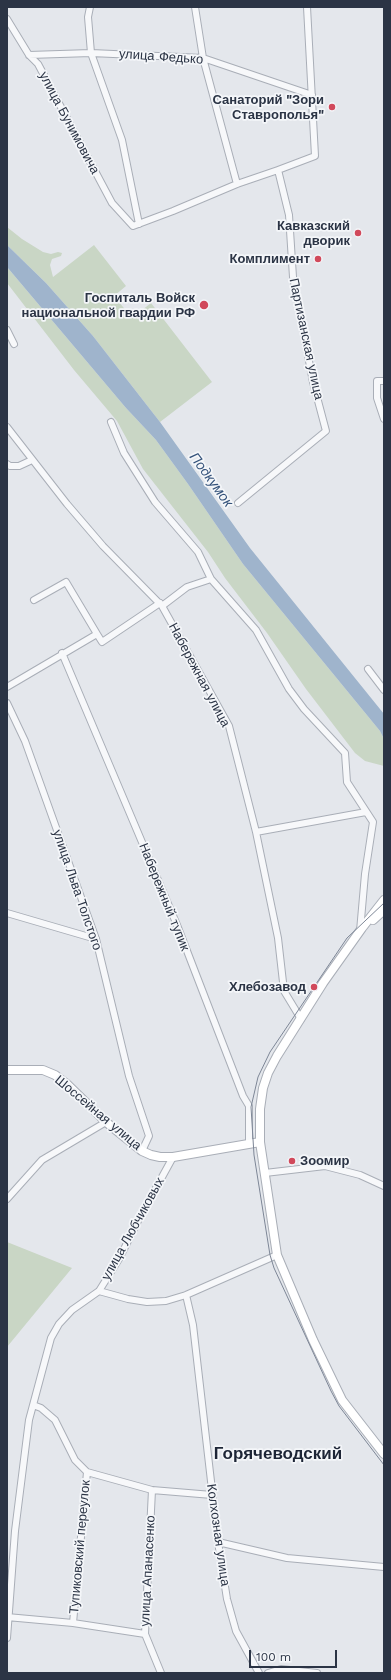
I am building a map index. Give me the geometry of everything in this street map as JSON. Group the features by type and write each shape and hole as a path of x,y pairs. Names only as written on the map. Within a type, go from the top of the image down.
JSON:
{"main road":[{"path":"384,900 323,983 277,1056 262,1088 260,1109 260,1142 277,1255 313,1340 342,1400 384,1454"},
{"path":"360,931 384,910"},
{"name":"Шоссейная улица","path":"7,1070 43,1070 55,1075 68,1085 106,1122 142,1150 160,1157 173,1157 260,1142"}],"street":[{"path":"90,7 88,17 91,53 122,140 136,225 236,184 315,156 307,7"},
{"path":"195,7 203,58 236,184"},
{"name":"улица Бунимовича","path":"7,19 29,55 38,64 112,203 136,225"},
{"name":"улица Федько","path":"29,55 91,53 203,58 312,95"},
{"name":"Партизанская улица","path":"238,503 326,431 313,382 293,277 289,215 278,170"},
{"path":"7,330 14,344"},
{"path":"384,381 377,381 376,398 384,419"},
{"path":"111,422 124,453 155,502 198,552 211,579 256,630 289,689 300,704 345,753 347,782 373,822 364,874 360,931"},
{"name":"Набережная улица","path":"7,427 67,504 103,546 161,604 228,726 256,832 278,938 284,991 301,1019"},
{"path":"7,464 10,466 19,466 32,460"},
{"path":"34,600 66,582 102,642 187,587 211,579"},
{"path":"7,687 62,653 98,634"},
{"name":"Набережный тупик","path":"62,653 177,925 243,1096 249,1106 249,1144"},
{"path":"368,669 384,690"},
{"name":"улица Льва Толстого","path":"7,703 25,741 96,939 129,1076 148,1136 142,1150"},
{"path":"256,832 366,812"},
{"path":"7,913 96,939"},
{"path":"7,1199 42,1160 106,1122"},
{"name":"улица Любчиковых","path":"7,1638 15,1532 29,1420 51,1338 59,1324 72,1310 99,1291 119,1260 139,1219 173,1157"},
{"path":"265,1173 325,1166 360,1175 384,1186"},
{"path":"99,1291 128,1299 147,1302 166,1301 186,1295 277,1255"},
{"name":"Колхозная улица","path":"186,1295 193,1325 212,1495 227,1599 236,1631 259,1673"},
{"path":"33,1405 41,1408 55,1420 75,1460 87,1472 152,1490 212,1495"},
{"name":"Тупиковский переулок","path":"73,1622 87,1472"},
{"name":"улица Апанасенко","path":"152,1490 145,1634 161,1673"},
{"path":"218,1542 287,1558 384,1567"},
{"path":"8,1617 73,1622 145,1634"},
{"path":"268,1673 281,1669 317,1673"}],"green space":[{"path":"7,227 22,239 43,252 51,254 58,252 62,253 61,256 52,259 50,265 53,277 94,245 126,286 114,296 132,318 151,303 212,382 160,422 93,336 46,283 7,245"},
{"path":"7,267 126,408 156,440 243,564 380,731 384,739 384,766 365,761 355,753 306,689 267,633 225,578 208,552 143,469 117,421 74,370 7,283"},
{"path":"7,1242 72,1268 7,1347"}],"water":[{"name":"Подкумок","path":"7,245 46,283 93,336 160,422 250,548 384,714 384,739 380,731 243,564 156,440 126,408 7,267"}],"tram line":[{"path":"384,903 347,938 270,1052 258,1077 251,1107 254,1155 270,1255 274,1268 339,1406 384,1465"}],"place":[{"name":"Санаторий \"Зори Ставрополья\"","path":"332,107"},
{"name":"Кавказский дворик","path":"358,233"},
{"name":"Комплимент","path":"318,259"},
{"name":"Госпиталь Войск национальной гвардии РФ","path":"204,305"},
{"name":"Хлебозавод","path":"314,987"},
{"name":"Зоомир","path":"292,1161"}],"district":[{"name":"Горячеводский","path":"278,1454"}]}
